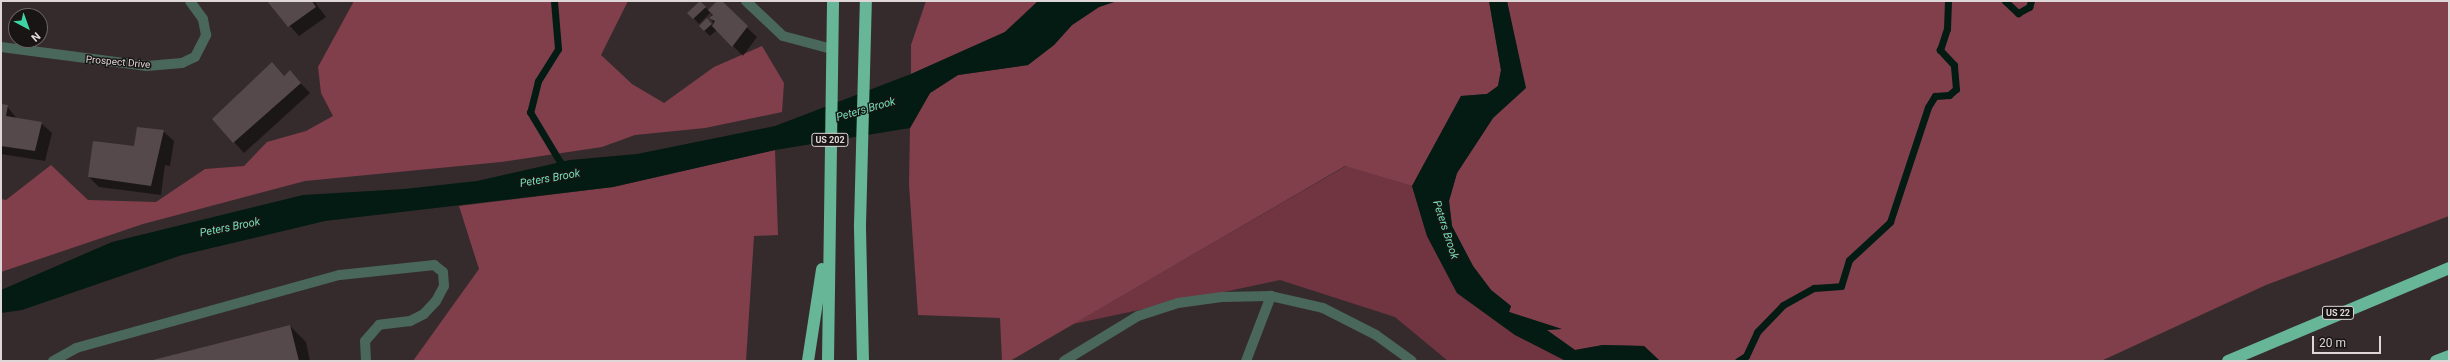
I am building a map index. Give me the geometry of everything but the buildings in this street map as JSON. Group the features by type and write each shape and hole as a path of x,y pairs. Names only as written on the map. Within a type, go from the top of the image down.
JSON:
{"highway":[{"name":"US 202","path":"828,361 828,231 833,1"},
{"name":"US 202","path":"864,361 860,225 866,1"},
{"path":"808,361 828,231"},
{"name":"US 22","path":"2228,361 2449,268"},
{"path":"2436,361 2449,356"}],"street":[{"name":"Prospect Drive","path":"1,47 147,66 182,63 195,57 206,35 204,19 190,1"},
{"path":"746,1 783,36 832,49"},
{"path":"53,361 76,348 332,277 434,265 442,272 444,286 436,301 424,314 410,321 379,325 365,341 366,361"},
{"path":"1246,361 1271,296"},
{"path":"1064,361 1138,316 1178,303 1222,297 1271,296 1323,308 1376,335 1412,361"}],"shaded area":[{"path":"354,1 628,1 601,55 632,84 664,103 714,67 762,46 784,83 782,112 705,128 635,135 602,147 501,162 305,181 143,224 1,272 1,199 6,200 51,165 88,200 156,202 205,169 244,166 267,142 306,131 333,116 321,93 318,67"},
{"path":"926,1 1038,1 1005,32 911,74 911,45"},
{"path":"1117,1 1489,1 1501,70 1498,86 1487,94 1461,96 1412,186 1345,166 1010,361 1002,361 1000,318 918,315 909,184 910,128 930,93 958,75 1028,65 1054,45 1072,25 1099,7"},
{"path":"1507,1 2449,1 2449,216 2266,285 2101,361 1660,361 1644,346 1603,345 1575,350 1546,330 1561,329 1509,312 1511,306 1491,290 1473,266 1452,226 1449,201 1457,173 1493,118 1525,88"},
{"path":"775,150 778,235 754,236 746,361 413,361 479,269 459,206 613,187"},
{"path":"1346,166 1412,186 1427,236 1457,293 1515,335 1566,361 1448,361 1395,317 1280,280 1073,324"}],"water":[{"name":"Peters Brook","path":"1038,1 1117,1 1099,7 1072,25 1054,45 1028,65 958,75 930,93 910,128 775,150 613,187 325,221 182,255 22,310 1,313 1,290 112,242 303,195 404,189 477,181 570,160 637,154 775,126 911,74 1005,32"},
{"name":"Peters Brook","path":"1489,1 1507,1 1526,88 1493,118 1457,173 1449,201 1452,226 1473,266 1491,290 1511,306 1509,312 1562,329 1547,330 1575,350 1603,345 1644,346 1660,361 1566,361 1515,335 1457,293 1427,236 1412,186 1461,96 1487,94 1498,86 1501,70"}],"waterway":[{"name":"Peters Brook","path":"554,1 558,49 538,81 530,112 560,162 560,171"},
{"path":"1738,361 1746,356 1757,332 1783,305 1814,288 1841,286 1849,260 1890,222 1928,107 1935,96 1949,95 1956,89 1954,65 1940,50 1947,29 1948,1"},
{"path":"2005,1 2018,13 2029,7 2031,1"}]}
